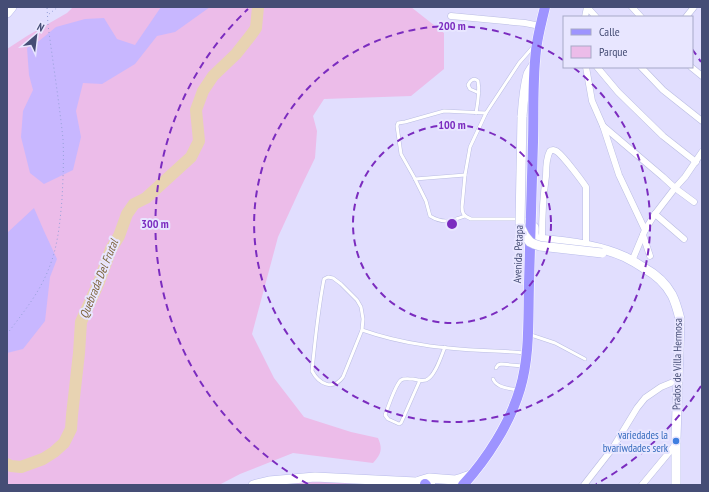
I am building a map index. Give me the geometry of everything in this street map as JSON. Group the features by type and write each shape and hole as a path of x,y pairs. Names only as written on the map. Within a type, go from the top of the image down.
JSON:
{"main road":[{"path":"7,13 12,7"},
{"name":"Avenida Petapa","path":"464,485 474,474 492,448 509,418 519,391 525,367 531,220 534,83 537,43 544,7"},
{"path":"536,61 529,73 522,117 520,222 523,232 530,242 540,246 628,259"},
{"path":"531,220 535,237 537,239 542,239"},
{"name":"Prados de Villa Hermosa","path":"542,239 586,245 608,250 649,271 663,283 672,295 677,306 680,319 676,485"},
{"path":"253,485 269,481 315,477 424,484 429,478 455,480 474,474"}],"street":[{"path":"587,7 595,16"},
{"path":"632,7 640,16"},
{"path":"687,16 694,7"},
{"path":"451,16 525,23 540,26"},
{"path":"586,68 592,101 603,126 619,175 644,232 650,256"},
{"path":"598,68 618,92 663,136 696,162"},
{"path":"641,68 663,90 702,121"},
{"path":"692,68 702,76"},
{"path":"603,126 674,188 694,202"},
{"path":"542,239 542,218 548,158 550,151 555,150 561,155 586,187 586,245"},
{"path":"628,259 655,214 674,188 686,177 702,152"},
{"path":"655,214 684,239"},
{"path":"584,485 612,449 637,408 645,398 661,387 678,380"},
{"path":"642,485 676,444"}],"lane":[{"path":"531,220 471,219 462,213 462,207 465,175 470,147 486,113 519,63 537,43"},
{"path":"476,113 479,93 478,81 475,79 470,81 468,85 470,89 479,93"},
{"path":"465,216 451,222 436,220 430,216 426,201 401,154 397,126 398,123 444,111 486,113"},
{"path":"415,179 465,175"},
{"path":"330,277 336,280 357,300 361,307 363,319 362,330 341,380 332,385 318,380 312,371 316,326 325,278 330,277"},
{"path":"362,330 385,337 425,345 526,353"},
{"path":"527,334 554,343 585,359"},
{"path":"420,380 401,423 399,424 386,418 385,415 401,380 405,379 426,380 432,375 444,347"},
{"path":"496,368 501,364 525,367"},
{"path":"493,379 495,384 499,386 519,391"}],"path":[{"path":"7,334 27,308 49,269 61,218 63,140 47,7"},
{"path":"48,14 58,7"}],"green space":[{"path":"73,7 411,7 444,33 444,69 411,96 324,99 313,116 317,131 315,158 278,237 252,334 274,378 304,417 351,432 378,438 381,448 378,457 373,463 293,453 240,474 219,485 7,485 7,49 67,13"},
{"path":"317,481 381,485 282,485"}],"sand":[{"path":"161,7 210,7 175,32 157,36 135,64 102,84 83,83 76,111 81,137 73,170 44,184 30,173 21,137 23,111 33,90 29,75 27,48 39,41 56,27 85,19 104,18 117,39 135,45"},
{"path":"34,208 57,259 50,277 45,321 23,349 7,353 7,233"}],"waterway":[{"name":"Quebrada Del Frutal","path":"7,464 21,467 43,459 64,443 71,429 81,322 99,282 111,249 119,236 127,214 134,204 146,198 191,157 199,141 196,110 203,91 213,76 236,54 256,28 258,7"}],"place":[{"name":"variedades la bvariwdades serk","path":"676,441"}]}
